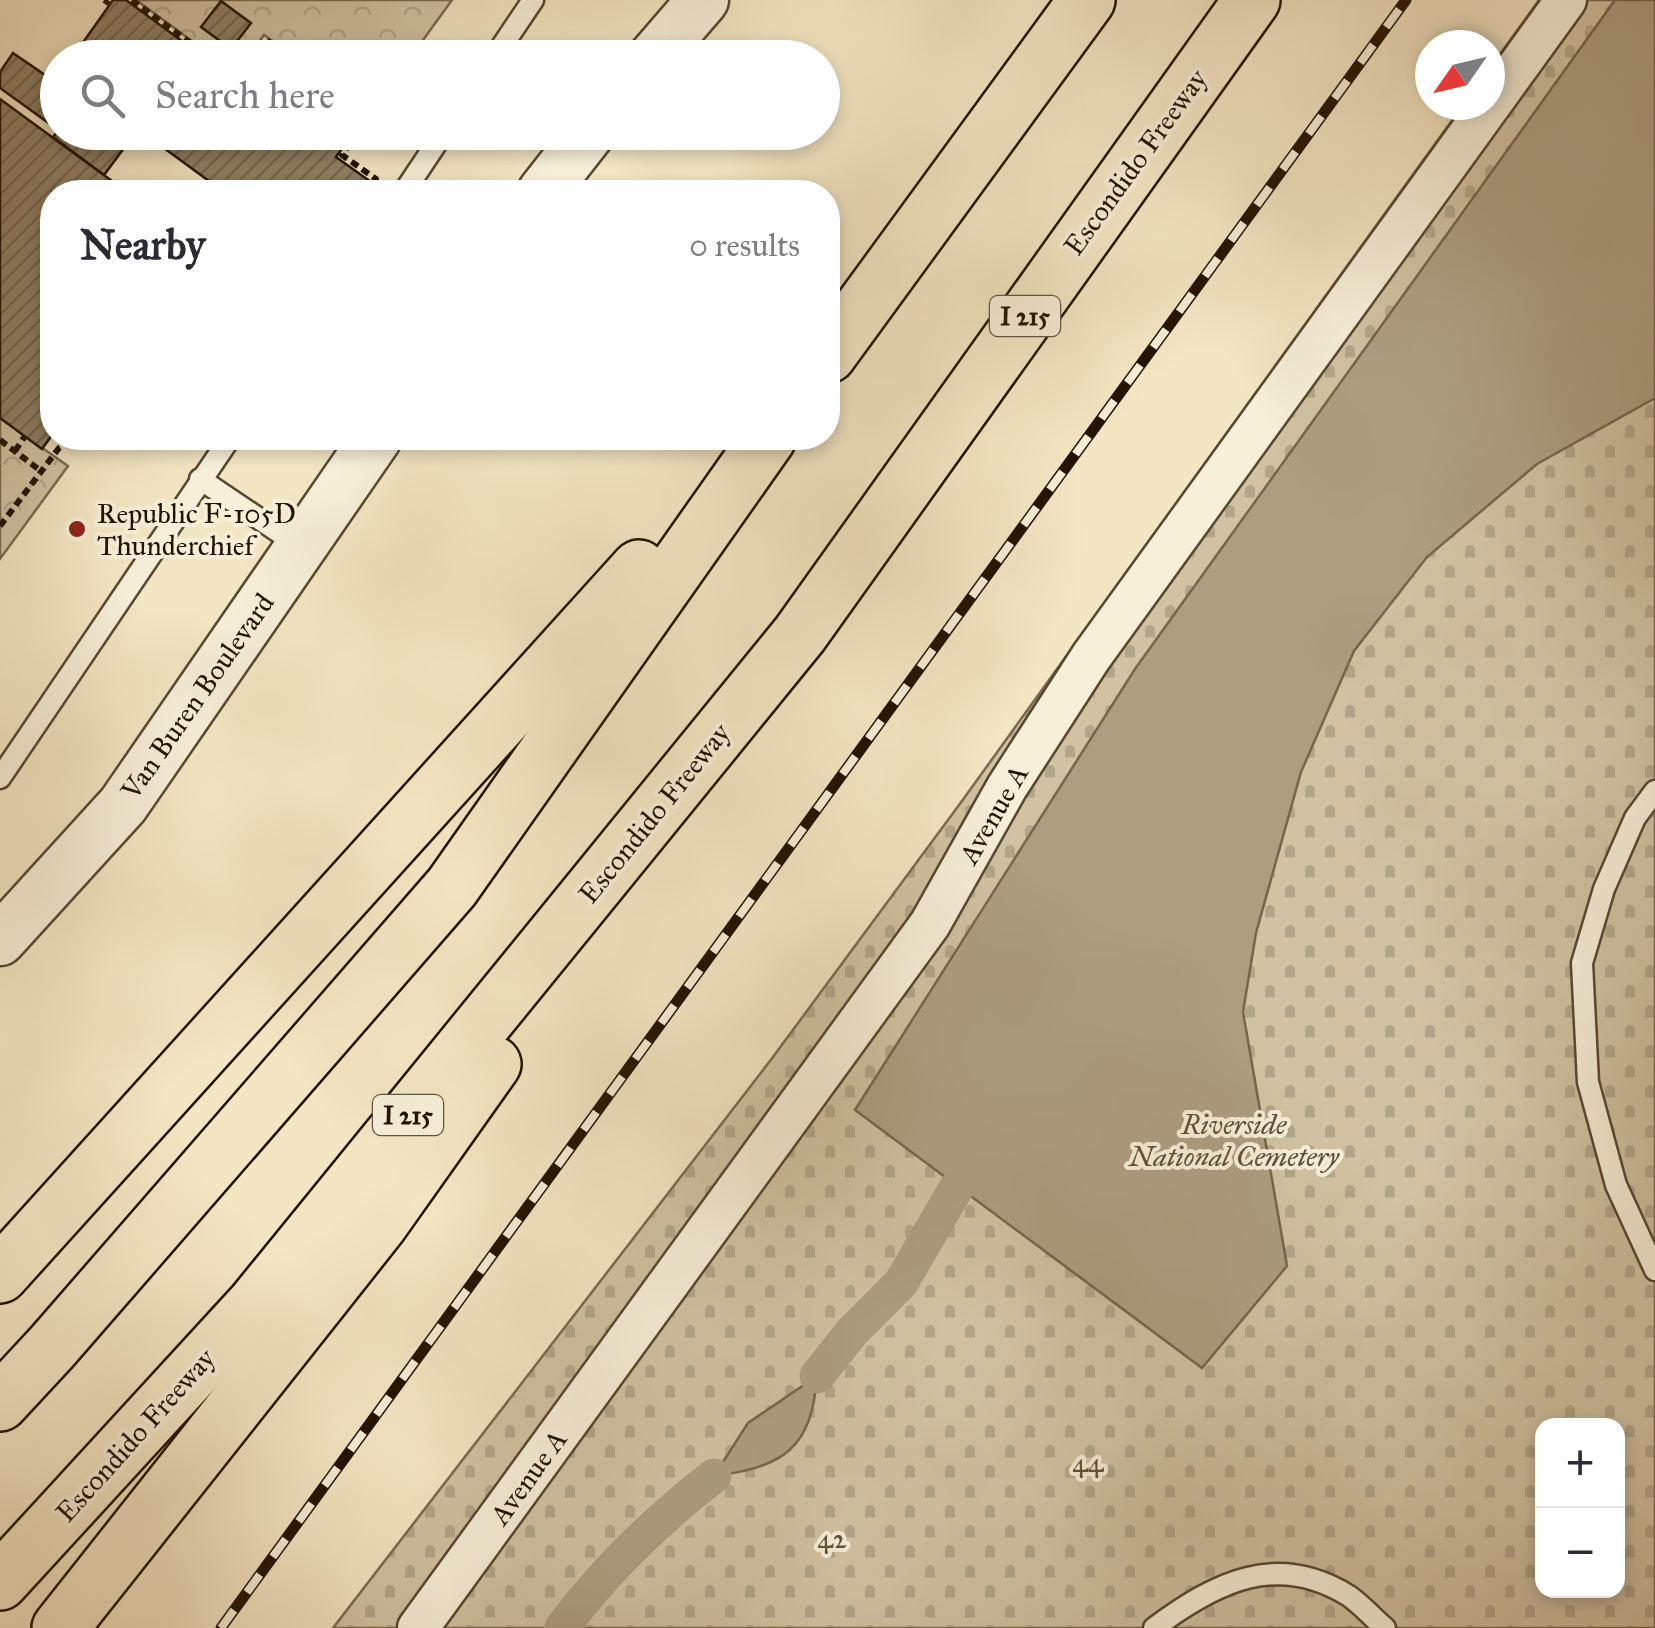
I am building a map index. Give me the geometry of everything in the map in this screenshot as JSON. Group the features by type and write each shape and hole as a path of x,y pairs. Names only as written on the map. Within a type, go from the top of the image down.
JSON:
{"highway":[{"path":"840,339 1087,0"},
{"name":"Escondido Freeway","path":"0,1582 254,1304 800,634 1252,0"},
{"path":"0,1275 408,828 638,569 758,450"},
{"path":"0,1403 452,887 758,450"},
{"path":"60,1628 379,1224 800,634"}],"street":[{"path":"668,40 703,0"},
{"name":"Avenue A","path":"418,1628 930,924 1007,787 1091,657 1566,0"},
{"path":"553,180 576,150"},
{"name":"Van Buren Boulevard","path":"0,940 123,805 368,450"}],"lane":[{"path":"506,40 532,0"},
{"path":"412,180 432,150"},
{"path":"0,778 221,450"},
{"path":"200,479 301,547"},
{"path":"1655,791 1635,818 1604,889 1582,963 1588,1082 1616,1185 1655,1270"},
{"path":"1154,1628 1183,1606 1229,1582 1264,1573 1310,1577 1351,1598 1385,1628"}],"path":[{"path":"132,0 186,40"},
{"path":"345,150 342,154 375,180"},
{"path":"15,451 26,436"},
{"path":"0,440 42,471"},
{"path":"0,526 58,450"}],"green space":[{"path":"136,0 452,0 423,40 271,40 264,35 260,40 191,40"},
{"name":"Riverside National Cemetery","path":"1539,0 1655,0 1655,1628 333,1628 770,1061 1452,120 1505,120 1505,47"},
{"path":"0,418 40,450 68,466 0,559"}],"shaded area":[{"path":"1615,0 1655,0 1655,398 1537,464 1427,557 1354,651 1301,772 1256,933 1243,1012 1287,1266 1202,1368 855,1110 1135,669"},
{"path":"817,1376 808,1421 790,1450 758,1467 714,1476 748,1423"}],"building":[{"path":"113,0 126,0 180,40 85,40"},
{"path":"221,1 251,23 238,40 219,40 201,27"},
{"path":"13,53 40,72 40,117 0,88 0,72"},
{"path":"0,99 40,128 40,150 70,150 111,180 40,180 40,448 0,418"},
{"path":"70,150 123,150 104,175"},
{"path":"167,150 341,150 336,157 368,180 208,180"}],"waterway":[{"path":"817,1376 852,1332 901,1283 955,1190 985,1149"},
{"path":"562,1628 633,1547 714,1476"}],"railway":[{"path":"221,1628 1406,0"}],"place":[{"name":"Republic F-105D Thunderchief","path":"77,529"}],"park label":[{"name":"44","path":"1088,1462"},
{"name":"42","path":"832,1538"}]}
